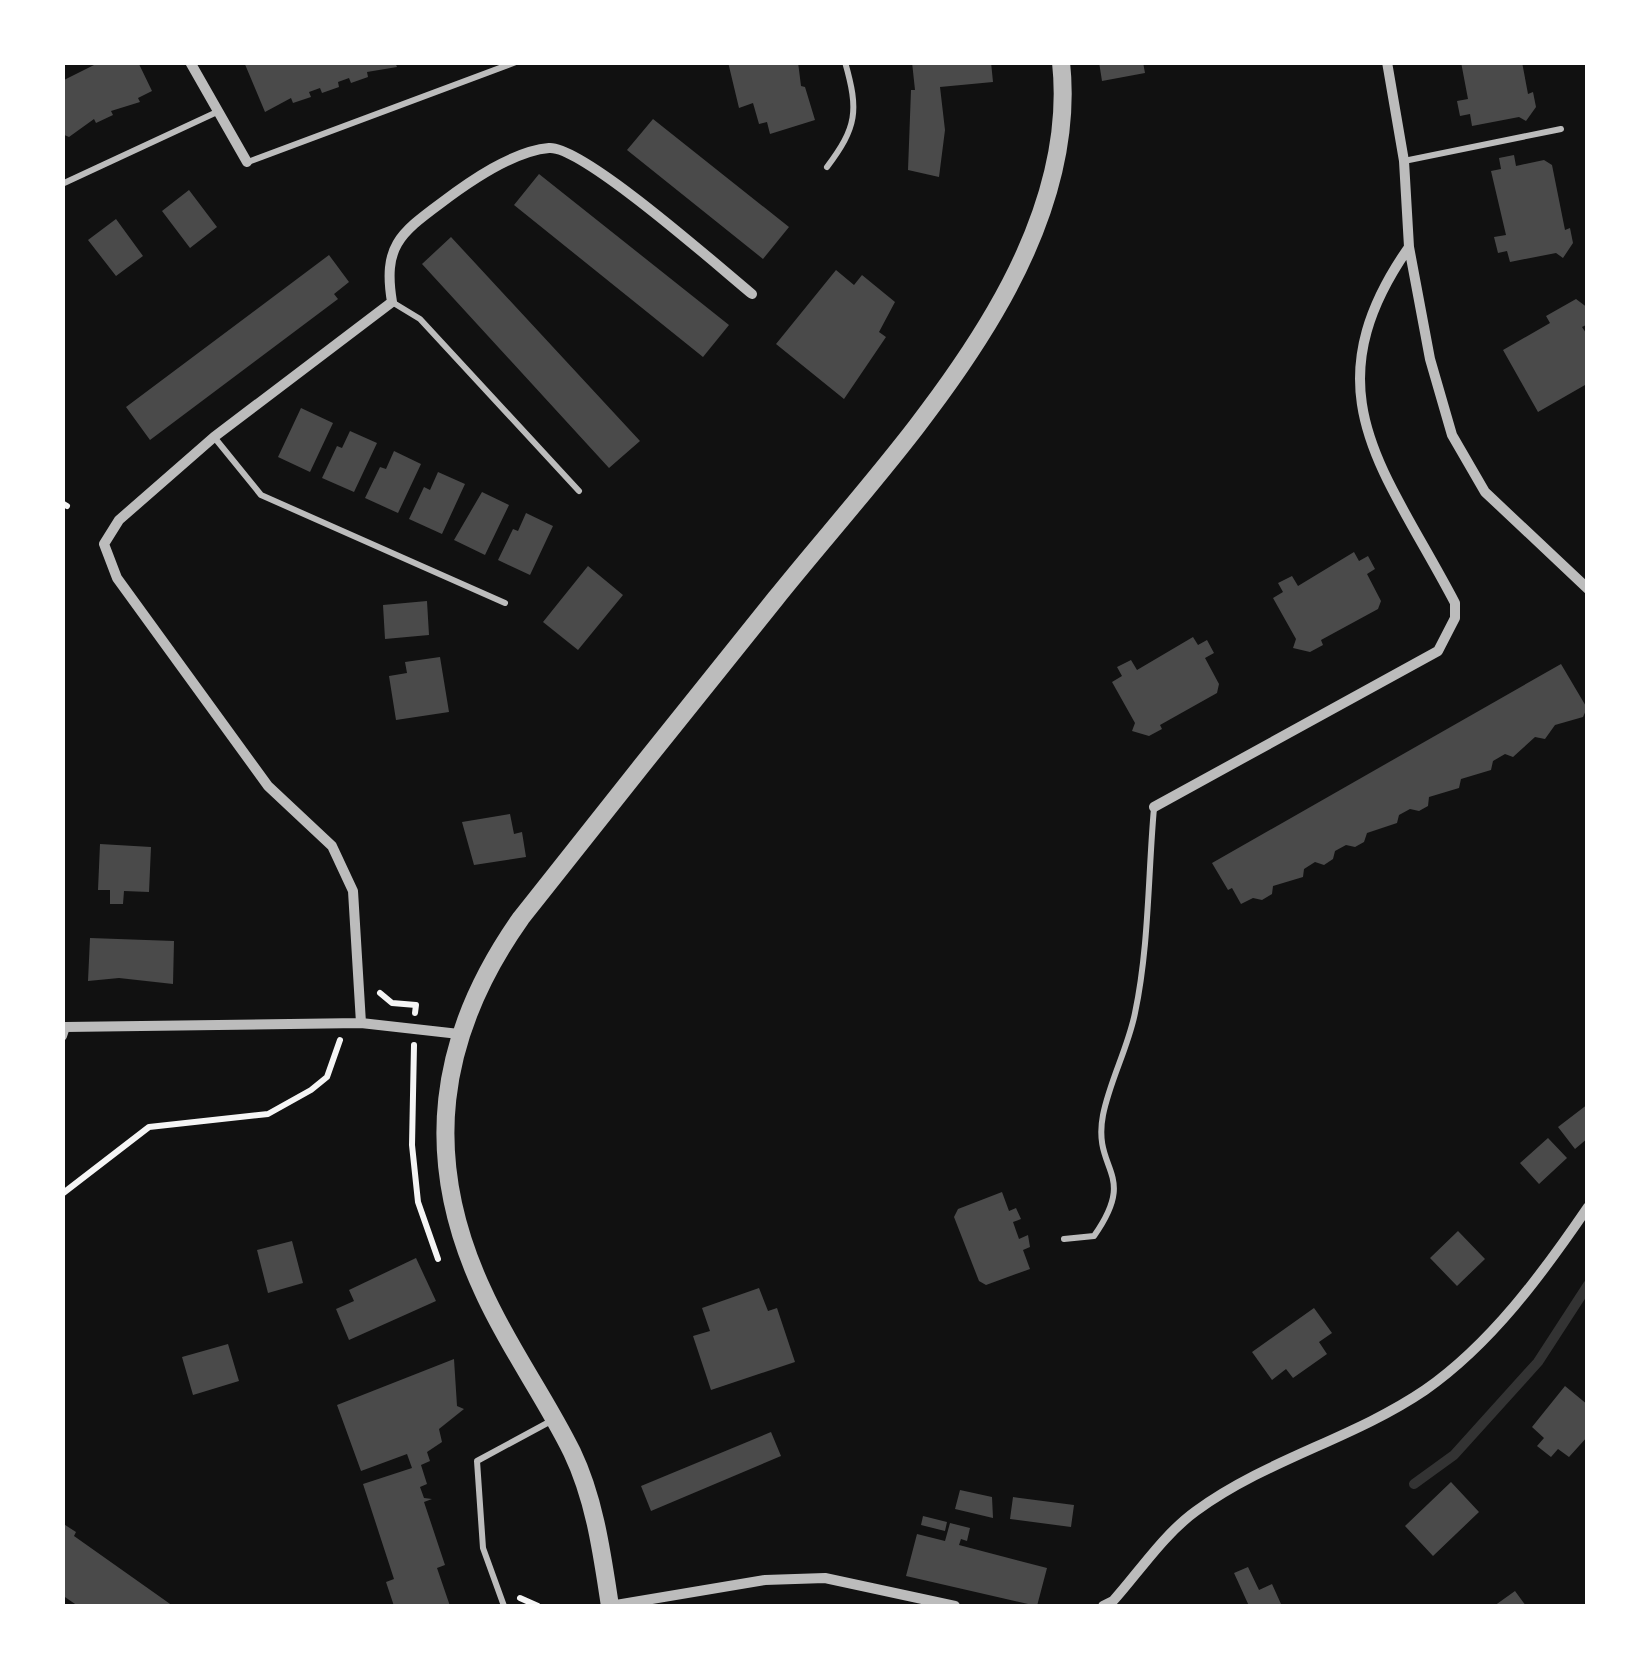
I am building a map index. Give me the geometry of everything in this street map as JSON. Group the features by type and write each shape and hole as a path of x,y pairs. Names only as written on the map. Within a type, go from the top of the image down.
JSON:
{"street":[{"path":"190,62 247,162"},
{"path":"956,1606 825,1578 765,1580 610,1606 590,1502 554,1419 484,1295 452,1204 444,1115 460,1034 486,971 521,918 976,344 1028,244 1044,201 1064,116 1061,62"},
{"path":"1387,62 1404,161 1408,247 1430,358 1452,435 1485,492 1588,589"},
{"path":"361,1023 353,891 332,846 268,786 117,578 104,544 119,520 214,437 392,302 389,259 406,229 500,166 552,147 591,164 752,294"},
{"path":"1154,807 1438,652 1448,636 1455,603 1364,428 1357,388 1358,360 1377,299 1408,247"},
{"path":"63,1029 361,1023 460,1034"},
{"path":"1103,1606 1113,1601 1192,1514 1271,1465 1359,1430 1427,1388 1485,1339 1588,1208"}],"lane":[{"path":"247,162 516,62"},
{"path":"827,167 849,137 856,114 846,62"},
{"path":"62,184 218,111"},
{"path":"1404,161 1561,128"},
{"path":"392,302 420,319 579,492"},
{"path":"214,437 261,494 505,604"},
{"path":"1064,1239 1094,1236 1114,1208 1117,1188 1104,1146 1103,1116 1128,1048 1136,1008 1154,807"},
{"path":"504,1606 483,1548 477,1461 554,1419"}],"path":[{"path":"359,971 374,970 378,990 392,1003 416,1004"},
{"path":"62,1194 149,1127 268,1114 311,1090 327,1077 344,1023"},
{"path":"413,1056 412,1146 418,1202 438,1259"}],"building":[{"path":"100,62 138,62 152,91 138,98 140,102 111,111 113,115 96,123 94,119 69,137 62,134 62,81"},
{"path":"244,62 395,62 397,67 367,72 368,77 351,83 349,78 338,82 339,87 322,93 320,88 309,92 311,97 293,103 291,98 265,112"},
{"path":"728,62 798,62 801,86 805,87 815,120 770,134 767,122 759,124 753,103 739,108"},
{"path":"912,62 991,62 993,82 940,87 945,130 939,177 908,170 911,90 915,90"},
{"path":"1099,62 1143,62 1145,73 1102,81"},
{"path":"1461,62 1522,62 1528,94 1533,92 1536,107 1526,121 1519,117 1472,126 1470,114 1460,116 1457,101 1468,99"},
{"path":"653,119 789,227 763,259 627,150"},
{"path":"1514,155 1516,166 1544,160 1552,165 1565,230 1570,228 1573,243 1563,258 1556,253 1510,262 1507,251 1498,253 1494,237 1506,235 1491,171 1501,169 1499,158"},
{"path":"539,174 729,325 703,357 514,205"},
{"path":"189,190 217,227 190,248 162,211"},
{"path":"116,219 143,256 116,276 88,240"},
{"path":"451,237 640,441 609,468 422,264"},
{"path":"329,255 349,282 334,294 338,299 150,440 126,407"},
{"path":"836,270 854,285 862,275 895,302 879,332 886,337 844,399 776,344"},
{"path":"1576,299 1588,308 1588,324 1582,327 1588,336 1588,389 1585,385 1538,412 1503,350 1550,323 1546,316"},
{"path":"301,408 333,423 310,472 278,457"},
{"path":"350,431 377,443 354,492 322,478 337,446 342,448"},
{"path":"394,451 421,464 398,513 365,498 380,467 386,469"},
{"path":"438,472 465,484 442,534 409,519 424,487 430,490"},
{"path":"482,492 509,505 485,555 454,540"},
{"path":"526,513 553,526 530,575 498,560"},
{"path":"1354,552 1359,561 1368,556 1375,569 1367,574 1381,601 1378,609 1321,640 1323,645 1310,652 1293,648 1296,639 1273,598 1283,592 1278,583 1292,576 1298,586"},
{"path":"588,566 623,595 578,650 543,622"},
{"path":"427,601 429,635 385,639 383,605"},
{"path":"1193,637 1198,645 1207,640 1214,653 1205,658 1219,684 1217,693 1160,725 1162,729 1149,736 1132,731 1135,723 1112,682 1122,676 1117,667 1131,660 1137,670"},
{"path":"440,657 449,712 396,720 389,676 407,673 405,662"},
{"path":"1561,664 1587,708 1583,717 1555,725 1545,739 1535,737 1513,757 1505,754 1493,761 1491,770 1461,779 1459,788 1429,797 1428,806 1419,811 1410,809 1399,815 1397,823 1367,833 1364,842 1335,851 1333,859 1324,865 1315,862 1304,869 1303,877 1273,886 1272,894 1262,900 1253,898 1241,904 1232,888 1228,890 1212,863"},
{"path":"510,814 514,834 522,832 526,857 474,865 462,822"},
{"path":"100,844 151,847 149,892 124,891 123,904 110,904 110,890 98,890"},
{"path":"90,938 174,941 173,984 119,978 88,981"},
{"path":"1588,1104 1588,1138 1575,1149 1558,1127"},
{"path":"1548,1138 1567,1158 1539,1184 1520,1163"},
{"path":"1002,1192 1009,1211 1016,1208 1021,1219 1013,1222 1019,1239 1028,1235 1030,1247 1023,1250 1030,1269 986,1285 979,1281 954,1217 958,1209"},
{"path":"1458,1231 1485,1259 1457,1286 1430,1258"},
{"path":"292,1241 303,1283 268,1293 257,1250"},
{"path":"416,1258 436,1301 349,1340 336,1309 354,1301 349,1290"},
{"path":"759,1288 768,1311 777,1308 795,1362 711,1390 693,1336 710,1331 702,1308"},
{"path":"1314,1308 1332,1333 1319,1342 1327,1354 1293,1378 1286,1369 1272,1380 1252,1352"},
{"path":"228,1344 239,1381 193,1395 182,1357"},
{"path":"454,1359 457,1406 464,1409 439,1429 442,1442 427,1452 430,1461 421,1465 427,1484 420,1487 424,1498 432,1499 424,1502 445,1565 437,1568 450,1606 394,1606 386,1582 394,1579 363,1484 412,1468 407,1454 361,1471 337,1405"},
{"path":"1565,1386 1588,1405 1588,1436 1569,1457 1558,1449 1551,1457 1537,1446 1544,1438 1532,1427"},
{"path":"771,1432 781,1456 651,1511 641,1486"},
{"path":"1451,1482 1479,1512 1433,1556 1405,1526"},
{"path":"960,1490 992,1497 993,1518 955,1509"},
{"path":"1013,1497 1074,1505 1071,1527 1010,1519"},
{"path":"923,1516 947,1522 945,1531 921,1525"},
{"path":"62,1523 76,1532 74,1536 173,1606 78,1606 62,1595"},
{"path":"950,1523 970,1528 967,1541 961,1539 959,1545 1047,1568 1037,1606 906,1576 917,1534 945,1541"},
{"path":"1248,1567 1259,1590 1272,1584 1281,1604 1249,1606 1234,1573"},
{"path":"1515,1591 1526,1606 1494,1606"}],"waterway":[{"path":"1414,1484 1454,1455 1538,1362 1588,1285"}]}
